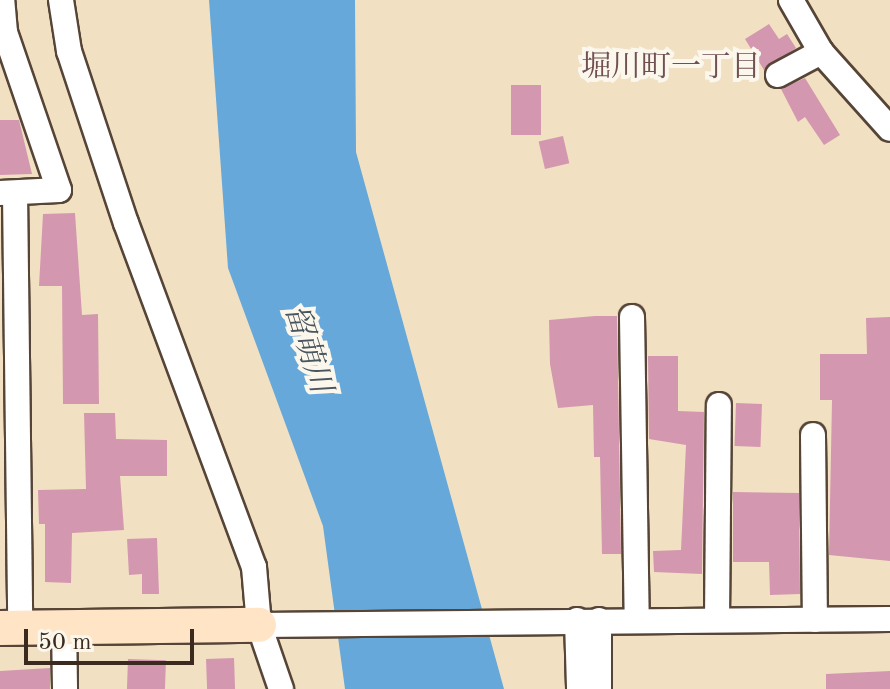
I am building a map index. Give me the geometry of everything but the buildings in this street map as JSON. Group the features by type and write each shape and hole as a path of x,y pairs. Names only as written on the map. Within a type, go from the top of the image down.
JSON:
{"street":[{"path":"2,0 3,32 59,190 8,193 10,628 64,624 890,619"},
{"path":"61,0 69,51 126,223 254,567 281,689"},
{"path":"791,0 821,52 890,129"},
{"path":"778,75 821,52"},
{"path":"632,317 637,620"},
{"path":"717,620 719,405"},
{"path":"813,435 815,620"},
{"path":"579,689 581,620"},
{"path":"581,620 599,689"},
{"path":"64,624 65,689"}],"water":[{"name":"留萌川","path":"209,0 355,0 356,152 504,689 345,689 323,526 228,268"}],"district":[{"name":"堀川町一丁目","path":"671,68"}]}
